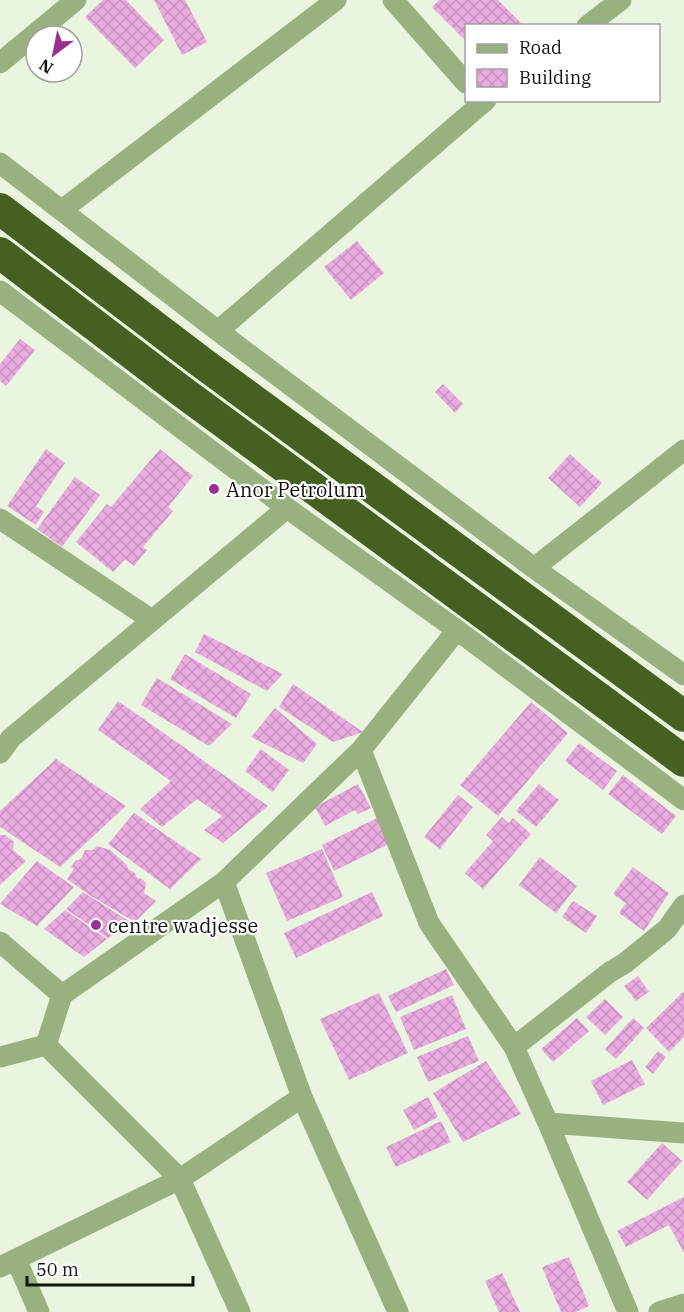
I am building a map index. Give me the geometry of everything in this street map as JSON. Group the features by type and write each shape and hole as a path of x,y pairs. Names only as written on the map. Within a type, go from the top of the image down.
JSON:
{"highway":[{"path":"0,209 201,362 684,716"},
{"path":"0,253 180,390 684,761"}],"street":[{"path":"0,63 76,0"},
{"path":"62,210 336,0"},
{"path":"393,0 465,82"},
{"path":"590,24 621,0"},
{"path":"218,331 483,102"},
{"path":"0,163 218,331 534,568 684,675"},
{"path":"0,291 286,508 457,630 684,800"},
{"path":"534,568 684,450"},
{"path":"4,740 286,508"},
{"path":"0,519 152,620"},
{"path":"46,1045 62,995 224,882 361,750 457,630"},
{"path":"361,750 429,922 514,1047 628,1312"},
{"path":"224,882 302,1097 398,1312"},
{"path":"514,1047 667,929 684,905"},
{"path":"0,942 62,995"},
{"path":"0,1057 46,1045"},
{"path":"46,1045 180,1179 240,1312"},
{"path":"39,1312 8,1263 180,1179 302,1097"},
{"path":"548,1123 684,1133"},
{"path":"659,1312 684,1304"}],"building":[{"path":"103,0 126,0 164,40 135,68 85,17"},
{"path":"154,0 185,0 207,42 182,55"},
{"path":"439,0 498,0 522,24 465,24 465,40 432,7"},
{"path":"357,241 384,273 351,300 324,267"},
{"path":"20,339 35,350 6,386 0,381 0,364"},
{"path":"443,384 463,404 455,413 435,392"},
{"path":"46,449 65,463 36,506 44,512 36,525 7,506"},
{"path":"160,449 193,476 168,507 173,511 143,547 147,550 134,566 125,559 113,572 76,542 107,504 111,507"},
{"path":"570,454 602,483 580,507 548,478"},
{"path":"75,477 100,495 62,547 37,529"},
{"path":"204,634 283,674 267,691 195,652"},
{"path":"185,654 251,694 236,718 170,679"},
{"path":"157,678 232,724 209,746 141,705"},
{"path":"293,684 363,732 333,742 279,707"},
{"path":"118,701 268,806 223,843 204,830 222,816 197,799 162,827 140,809 171,781 98,730"},
{"path":"531,702 568,733 498,816 460,785"},
{"path":"275,708 317,744 303,763 251,737"},
{"path":"579,743 617,771 603,790 565,761"},
{"path":"261,749 289,770 273,792 245,771"},
{"path":"56,759 126,806 60,867 0,827 0,811"},
{"path":"623,775 676,816 662,834 608,794"},
{"path":"358,784 371,808 358,814 355,810 325,826 315,807"},
{"path":"539,784 559,800 536,827 516,811"},
{"path":"458,795 473,807 440,849 424,837"},
{"path":"134,813 201,859 170,889 108,844"},
{"path":"502,817 509,823 513,818 531,834 483,889 465,873 493,841 486,835"},
{"path":"377,818 389,844 334,871 322,845"},
{"path":"0,835 5,835 14,842 13,850 26,861 0,885"},
{"path":"97,846 110,850 127,865 136,877 146,883 144,893 156,901 135,922 67,879 74,869 71,867 76,860 82,857 85,850 93,850"},
{"path":"322,849 343,897 287,921 266,873"},
{"path":"540,857 577,886 556,913 519,885"},
{"path":"37,861 74,887 37,926 0,904"},
{"path":"633,867 669,893 644,931 619,913 626,903 613,894"},
{"path":"83,892 132,923 108,938 66,909"},
{"path":"372,892 383,916 296,958 284,933"},
{"path":"573,901 597,916 586,933 562,917"},
{"path":"65,910 107,939 84,957 44,929"},
{"path":"446,969 454,985 396,1012 388,996"},
{"path":"638,976 649,992 636,1001 624,986"},
{"path":"683,992 684,1037 669,1052 646,1028"},
{"path":"379,993 408,1053 349,1080 320,1019"},
{"path":"452,995 466,1029 414,1050 400,1017"},
{"path":"605,999 623,1017 605,1035 586,1017"},
{"path":"577,1018 589,1031 553,1062 541,1049"},
{"path":"633,1018 644,1028 616,1059 605,1049"},
{"path":"468,1036 479,1061 428,1082 417,1057"},
{"path":"658,1051 666,1057 653,1074 645,1067"},
{"path":"632,1060 645,1084 603,1105 591,1081"},
{"path":"486,1061 521,1114 463,1142 433,1093"},
{"path":"428,1097 438,1117 414,1130 403,1110"},
{"path":"441,1121 451,1142 396,1167 386,1147"},
{"path":"662,1143 682,1161 647,1200 627,1182"},
{"path":"684,1197 684,1253 669,1225 626,1247 617,1231"},
{"path":"569,1257 589,1306 576,1312 561,1312 542,1267"},
{"path":"502,1273 520,1312 499,1312 485,1281"}],"place":[{"name":"Anor Petrolum","path":"214,489"},
{"name":"centre wadjesse","path":"96,925"}]}
